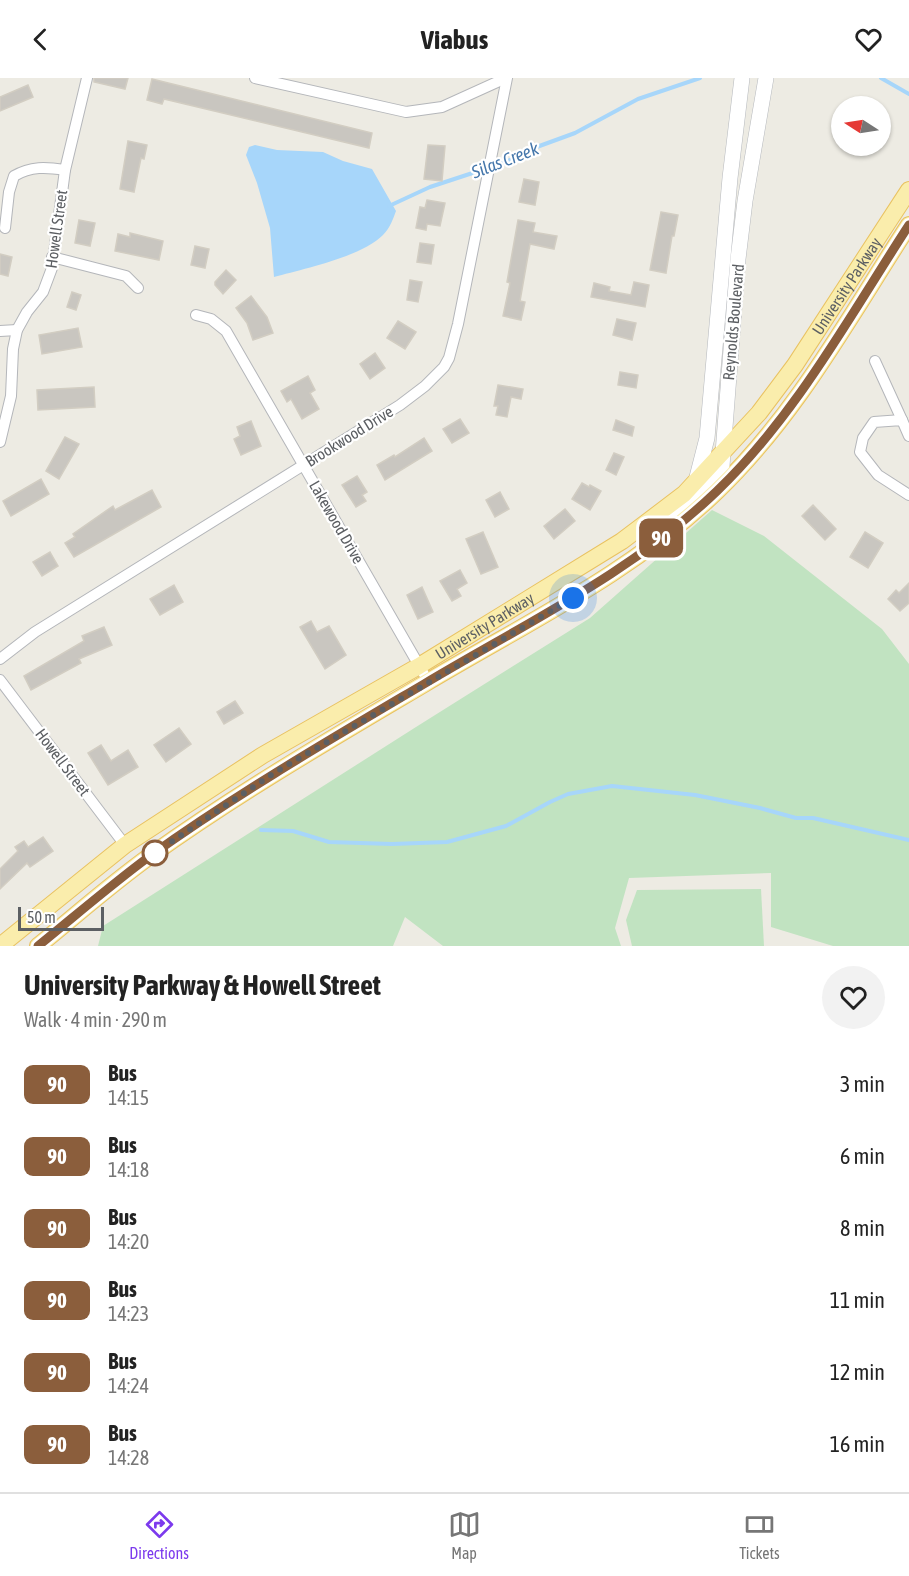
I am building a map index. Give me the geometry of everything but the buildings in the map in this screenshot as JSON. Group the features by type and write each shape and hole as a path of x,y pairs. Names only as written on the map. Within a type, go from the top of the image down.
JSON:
{"main road":[{"name":"Reynolds Boulevard","path":"696,481 707,438 730,178 742,78"},
{"name":"Reynolds Boulevard","path":"656,541 669,521 718,475 722,466 738,259 745,201 766,78"},
{"name":"University Parkway","path":"0,946 125,844 263,755 419,666 622,541 684,494 759,413 795,364 909,190"},
{"name":"University Parkway","path":"38,946 150,856 274,773 594,586 686,518 715,493 772,430 818,369 909,225"}],"street":[{"name":"Howell Street","path":"0,442 11,396 13,349 17,330 27,312 43,292 52,268 65,170 87,78"},
{"path":"255,78 406,112 442,107 506,78"},
{"name":"Brookwood Drive","path":"0,659 35,632 400,405 437,375 449,358 506,78"},
{"path":"5,228 9,192 14,176 24,171 44,167 65,170"},
{"path":"52,257 126,276 138,288"},
{"name":"Lakewood Drive","path":"196,315 211,319 226,331 428,681"},
{"path":"0,331 17,330"},
{"path":"875,361 909,436"},
{"path":"902,420 874,422 863,438 860,452 878,476 909,495"},
{"name":"Howell Street","path":"0,680 125,844"}],"green space":[{"path":"712,510 764,536 882,629 909,664 909,946 833,946 771,927 771,873 629,878 615,928 621,946 443,946 405,917 393,946 98,946 103,926 590,618"},
{"path":"761,889 764,946 632,946 626,920 637,890"}],"water":[{"path":"255,145 277,150 323,152 343,161 372,169 396,211 388,229 373,243 361,250 274,277 270,228 246,155 249,147"}],"waterway":[{"name":"Silas Creek","path":"389,206 430,187 506,162 534,148 575,133 638,99 700,78"},
{"name":"Silas Creek","path":"881,78 909,94"},
{"path":"261,830 293,831 329,842 392,844 447,842 506,826 568,794 612,786 695,795 909,840"}],"bus line":[{"name":"90","path":"38,946 150,856 274,773 594,586 686,518 731,477 798,397 909,225"}],"route":[{"path":"155,853 150,856 274,773 573,598"}]}
